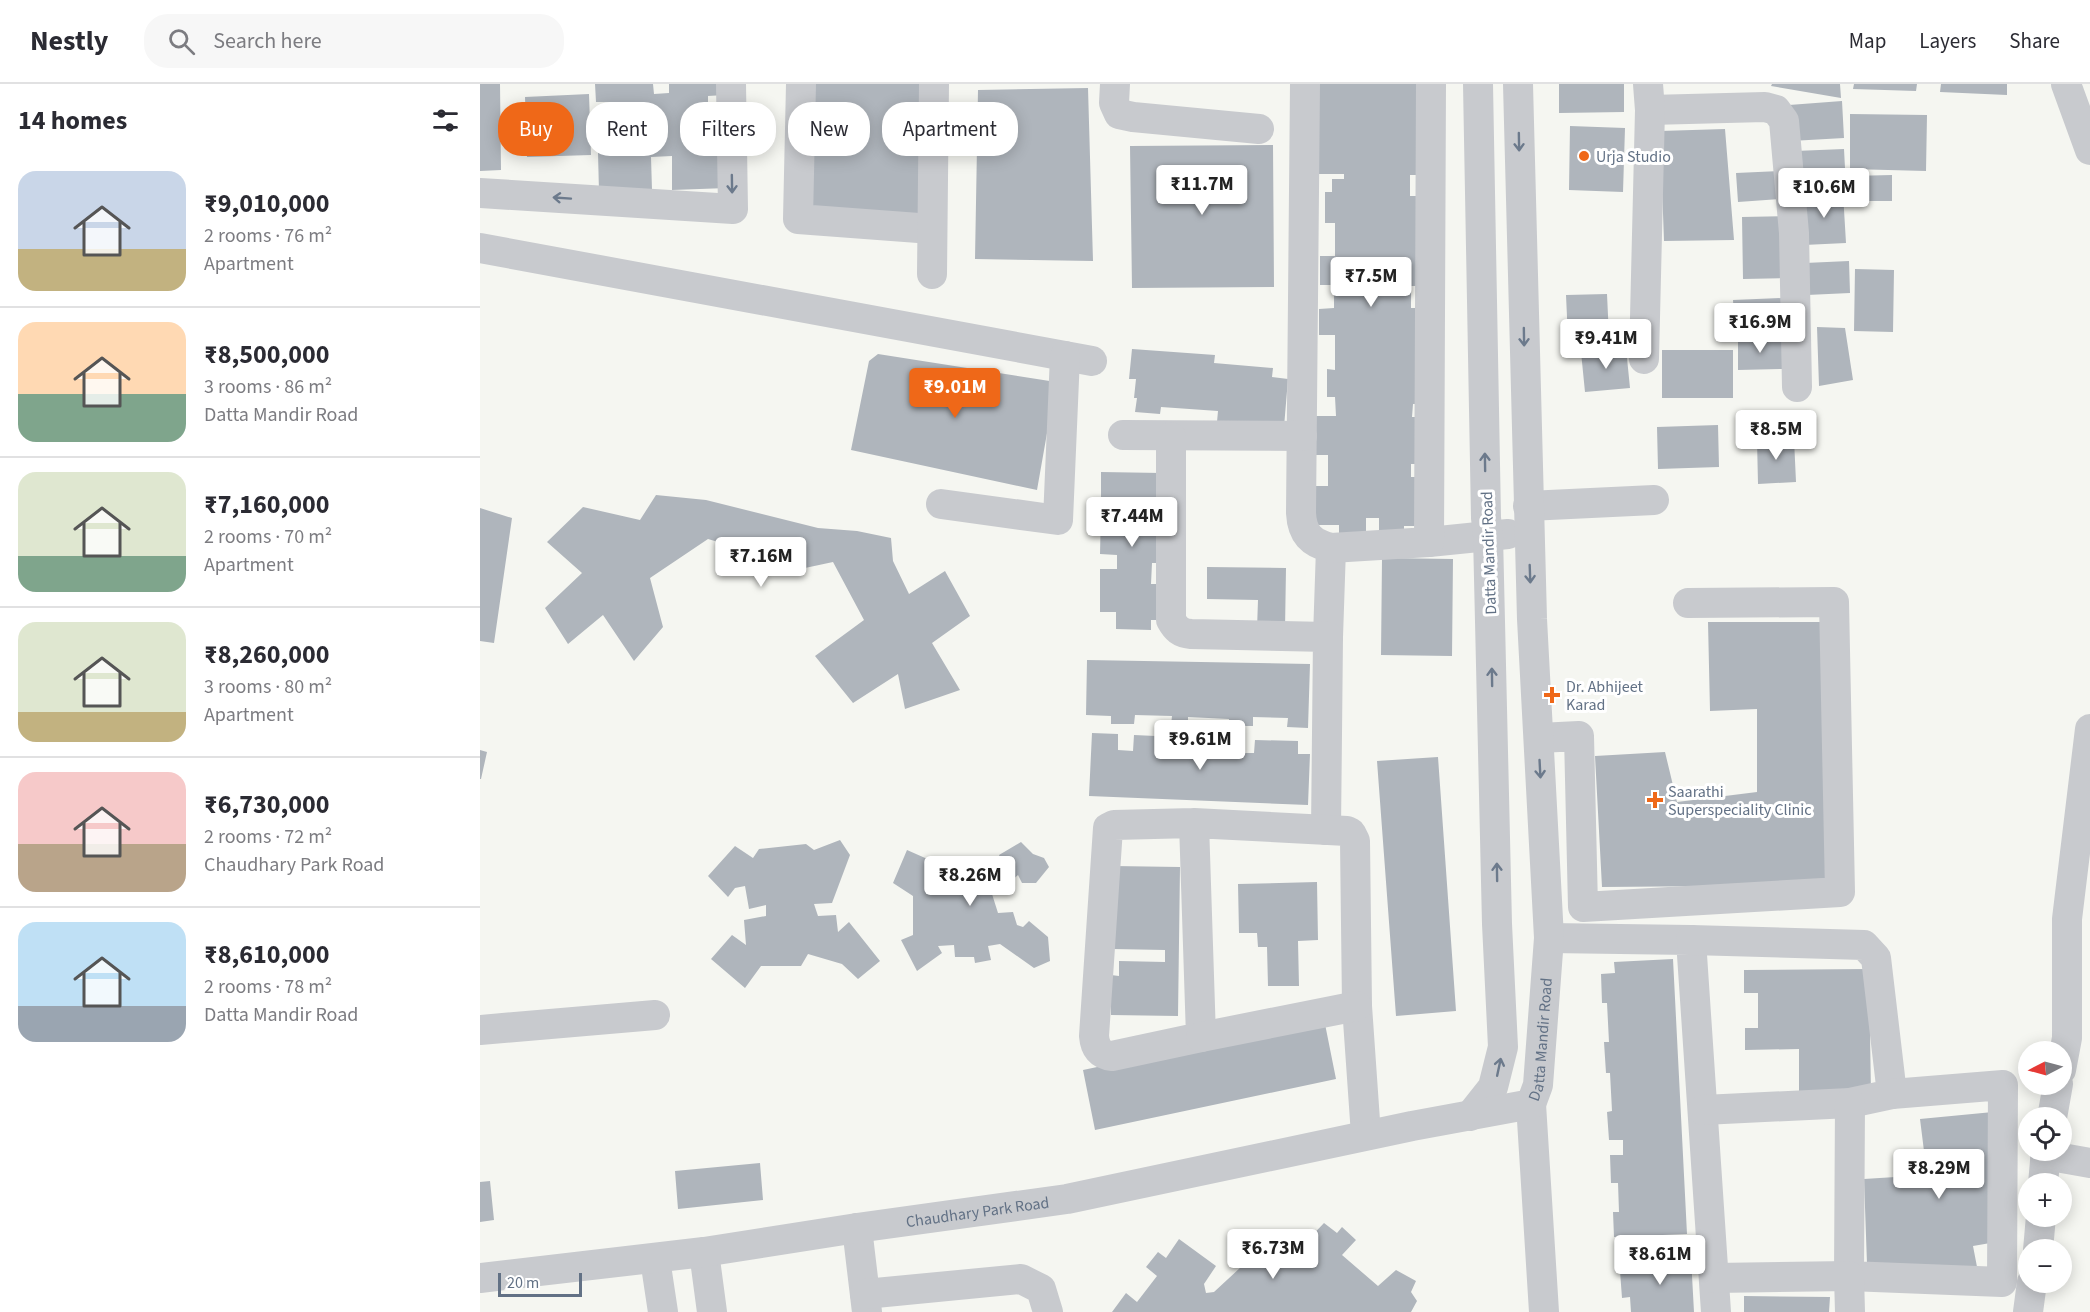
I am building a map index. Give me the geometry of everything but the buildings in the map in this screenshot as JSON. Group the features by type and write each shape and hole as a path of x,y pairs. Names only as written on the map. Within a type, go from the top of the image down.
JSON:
{"street":[{"path":"480,193 733,209 731,84"},
{"path":"801,84 798,219 932,228"},
{"path":"932,274 934,84"},
{"path":"1115,84 1114,103 1119,114 1259,129"},
{"path":"1305,84 1302,526 1308,538 1317,544 1331,548 1429,542 1488,535 1529,520 1654,500"},
{"path":"1429,542 1431,84"},
{"name":"Datta Mandir Road","path":"1470,1116 1493,1087 1503,1047 1497,924 1486,518 1478,84"},
{"name":"Datta Mandir Road","path":"1470,1116 1531,1104 1538,1085 1549,938 1529,520 1518,84"},
{"path":"2066,84 2090,150"},
{"path":"1644,358 1649,97 1765,107 1776,110 1784,121 1794,233 1797,387"},
{"path":"480,248 1079,358 1058,520 941,504"},
{"path":"1123,435 1302,436"},
{"path":"1171,437 1171,620 1176,628 1183,633 1191,634 1328,637"},
{"path":"1326,830 1331,548"},
{"path":"1539,738 1579,736 1583,907 1840,892 1834,602 1688,603"},
{"path":"2066,1041 2078,919 2090,729"},
{"path":"1194,823 1201,1037"},
{"path":"1357,1006 1112,1056 1098,1050 1094,1036 1108,828 1114,825 1194,823 1351,833 1355,840 1357,1006 1366,1136"},
{"path":"1549,938 1864,945 1876,958 1892,1094"},
{"path":"1691,940 1716,1312"},
{"path":"480,1030 655,1015"},
{"path":"1702,1110 1850,1103 1892,1094 2003,1085 2002,1282 1849,1276 1714,1278"},
{"path":"1850,1103 1850,1312"},
{"path":"1531,1104 1544,1312"},
{"name":"Chaudhary Park Road","path":"480,1278 656,1259 1067,1199 1470,1116"},
{"path":"2044,1163 2090,1163"},
{"path":"857,1228 866,1303 1021,1279 1041,1289 1048,1312"},
{"path":"704,1252 712,1312"},
{"path":"656,1259 663,1312"},
{"path":"2028,1312 2031,1293"}],"place":[{"name":"Urja Studio","path":"1584,156"},
{"name":"Dr. Abhijeet Karad","path":"1552,695"},
{"name":"Saarathi Superspeciality Clinic","path":"1655,800"}]}
